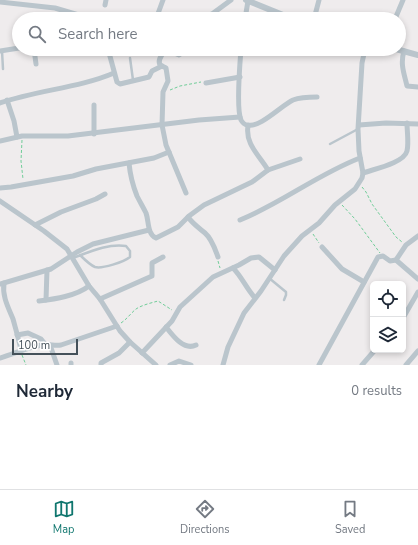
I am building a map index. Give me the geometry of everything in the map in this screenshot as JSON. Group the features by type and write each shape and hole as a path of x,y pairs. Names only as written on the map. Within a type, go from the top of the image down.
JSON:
{"street":[{"path":"159,12 163,0"},
{"path":"217,12 231,0"},
{"path":"246,12 247,0 276,12"},
{"path":"316,12 319,0"},
{"path":"398,12 403,0"},
{"path":"0,2 54,8 68,12"},
{"path":"1,51 12,49"},
{"path":"406,52 418,55"},
{"path":"35,56 36,64"},
{"path":"110,56 117,82 120,84 149,77 152,71 162,66"},
{"path":"161,56 159,58 160,65 166,68 168,81 163,92 162,125 166,145 186,193"},
{"path":"241,56 240,117 244,124 248,126"},
{"path":"223,365 228,347 244,313 261,291 287,252 302,236 319,223 359,184 363,173 360,158 358,127 364,56"},
{"path":"403,56 402,64 408,86 418,87"},
{"path":"0,103 31,93 99,79 114,73"},
{"path":"206,83 240,77"},
{"path":"248,126 266,119 293,100 306,97 317,97"},
{"path":"8,100 20,136"},
{"path":"94,105 94,134"},
{"path":"0,141 20,136 68,136 94,134 199,120 240,117"},
{"path":"358,127 407,123 418,124"},
{"path":"363,173 390,164 404,157 407,151 407,123"},
{"path":"248,126 247,136 251,146 268,170"},
{"path":"0,188 73,176 96,168 154,158 169,152"},
{"path":"240,220 274,204 343,164 360,158"},
{"path":"129,163 136,195 146,213 149,230 152,236 158,238 178,227 204,204 252,182 268,170 300,159"},
{"path":"35,225 69,208 96,199 105,194"},
{"path":"0,201 61,244 72,257 89,286 100,299 116,326 130,342 156,365"},
{"path":"188,217 195,226 205,232 211,240 218,257"},
{"path":"21,350 4,298 2,283 48,270 93,244 149,230"},
{"path":"396,260 406,245 416,239"},
{"path":"322,247 342,269 364,282"},
{"path":"142,353 172,321 176,312 213,277 256,256 275,270"},
{"path":"319,365 378,257 380,256 388,260 396,260 418,279"},
{"path":"100,299 152,276 152,262 163,257"},
{"path":"233,268 239,274 248,291 255,298"},
{"path":"46,300 48,270"},
{"path":"39,301 79,291 89,286"},
{"path":"404,317 418,292"},
{"path":"0,358 21,350 47,345 61,345 116,326"},
{"path":"166,327 176,339 186,346 192,347 196,345"},
{"path":"17,335 28,333 41,339 47,345 57,365"},
{"path":"101,365 101,363 119,353 130,342"},
{"path":"406,365 418,351"},
{"path":"362,365 372,353"},
{"path":"170,365 179,361 191,365"}],"lane":[{"path":"1,51 3,69"},
{"path":"130,58 133,80"},
{"path":"330,144 358,127"},
{"path":"72,257 119,244 126,246 130,251 130,258 125,261 98,268 94,267 80,255"},
{"path":"269,278 286,292 284,300"}],"path":[{"path":"163,92 201,81 206,83"},
{"path":"20,136 23,185"},
{"path":"359,184 396,237 406,245"},
{"path":"339,202 374,244 380,253 380,256"},
{"path":"311,230 322,247"},
{"path":"218,257 222,272"},
{"path":"116,326 135,310 158,301 176,312"},
{"path":"21,350 26,365"}]}
